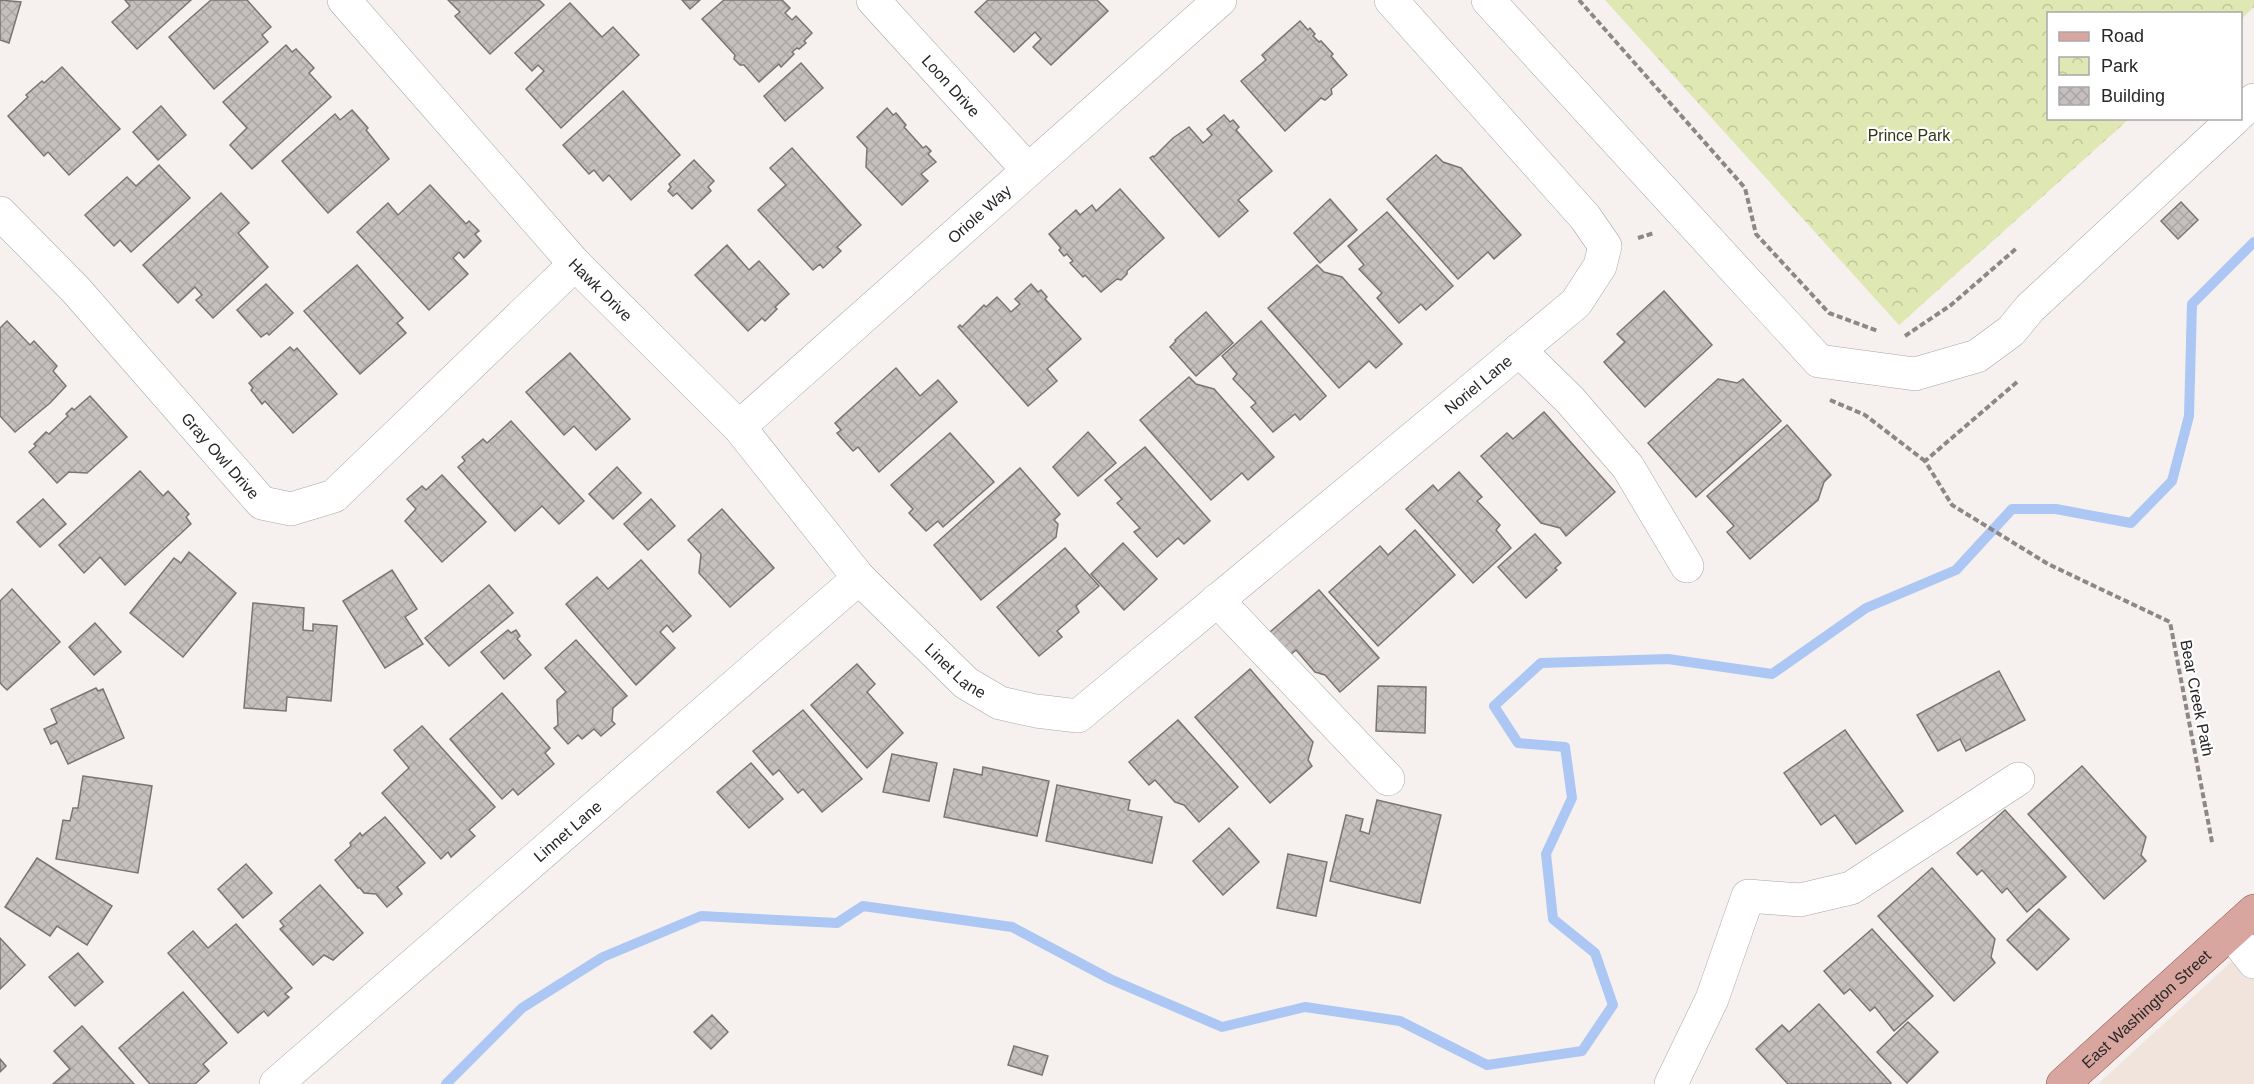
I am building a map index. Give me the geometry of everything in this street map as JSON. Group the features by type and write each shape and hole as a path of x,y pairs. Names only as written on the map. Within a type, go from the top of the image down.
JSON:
{"main road":[{"name":"East Washington Street","path":"2062,1084 2242,922"}],"street":[{"name":"Hawk Drive","path":"344,0 575,264 739,427 859,578"},
{"name":"Loon Drive","path":"873,0 1028,170"},
{"name":"Oriole Way","path":"739,427 1220,0"},
{"name":"Noriel Lane","path":"1077,716 1576,303 1600,266 1605,246 1585,216 1391,0"},
{"path":"1488,0 1819,361 1915,374 1977,356 2011,331 2030,308 2233,120"},
{"path":"2242,112 2254,100"},
{"name":"Gray Owl Drive","path":"0,213 75,289 262,503 291,509 334,496 575,264"},
{"path":"1519,350 1570,400 1628,467 1687,566"},
{"name":"Linet Lane","path":"859,578 966,683 1000,704 1077,716"},
{"name":"Linnet Lane","path":"276,1084 859,578"},
{"path":"1217,600 1389,779"},
{"path":"1671,1084 1712,999 1748,896 1800,900 1851,888 2018,779"},
{"path":"2242,922 2254,962"}],"path":[{"path":"1579,0 1745,188 1756,234 1828,313 1880,331"},
{"path":"1900,339 1951,305 2018,246"},
{"path":"1828,399 1865,415 1925,461 2018,382"},
{"name":"Bear Creek Path","path":"1925,461 1952,504 2048,564 2170,622 2212,842"}],"shaded area":[{"path":"2254,941 2254,1084 2098,1084"}],"green space":[{"name":"Prince Park","path":"1605,0 2254,0 2254,7 2242,18 2242,12 2047,12 2047,120 2128,120 1899,325"}],"building":[{"path":"0,0 21,2 9,43 0,40"},
{"path":"125,0 191,0 137,49 112,22 130,6"},
{"path":"211,0 247,0 271,27 262,35 268,42 214,89 169,37"},
{"path":"448,0 539,0 544,5 490,54 455,16 460,12"},
{"path":"682,0 700,0 690,9"},
{"path":"724,0 782,0 790,8 785,13 792,20 796,16 812,33 804,41 806,43 792,52 794,54 781,67 779,64 759,82 744,65 740,65 734,59 735,55 702,19"},
{"path":"988,0 1097,0 1108,11 1051,65 1033,47 1041,39 1035,32 1014,52 975,12"},
{"path":"570,3 602,37 613,27 639,55 561,128 526,89 544,71 538,65 532,71 515,53"},
{"path":"1300,21 1308,30 1310,28 1315,34 1313,36 1333,54 1331,56 1347,75 1331,89 1332,94 1325,100 1321,98 1285,131 1241,81 1266,60 1262,55"},
{"path":"286,45 292,52 296,49 314,68 309,73 331,97 252,169 230,145 247,128 223,102"},
{"path":"801,63 823,88 785,121 764,96"},
{"path":"62,67 120,129 69,175 48,152 44,156 8,116 28,97 26,95"},
{"path":"623,91 680,155 631,200 609,175 603,181 594,170 589,174 563,145"},
{"path":"161,106 186,135 158,160 133,132"},
{"path":"887,108 893,115 896,113 906,125 904,127 923,148 926,146 931,151 928,154 936,162 921,174 928,181 902,205 866,167 867,148 857,137"},
{"path":"352,110 368,128 366,130 389,159 328,213 282,161 335,114 340,120"},
{"path":"1224,115 1239,127 1236,130 1272,171 1238,200 1248,211 1219,237 1150,158 1189,127 1203,143 1212,135 1207,129"},
{"path":"792,148 861,225 837,247 841,251 823,268 820,264 813,270 758,210 786,185 770,168"},
{"path":"1436,155 1443,162 1461,168 1521,235 1494,259 1488,252 1458,279 1387,199"},
{"path":"694,160 714,181 708,187 711,191 692,209 677,193 673,196 668,191 671,187 669,184"},
{"path":"159,165 190,198 131,252 120,240 114,246 85,215 127,177 136,186"},
{"path":"430,185 466,224 469,221 479,231 475,234 481,241 464,258 459,252 453,258 468,274 429,310 357,232 388,203 398,215"},
{"path":"1120,189 1164,238 1127,271 1121,280 1117,279 1101,292 1070,263 1073,261 1067,254 1064,256 1059,250 1061,248 1049,234 1076,210 1080,215 1092,205 1096,211"},
{"path":"221,193 249,223 238,233 268,267 213,318 196,300 202,295 195,287 178,303 143,265"},
{"path":"1330,199 1357,230 1320,263 1294,233"},
{"path":"2181,202 2198,220 2178,239 2161,221"},
{"path":"1387,212 1453,286 1426,310 1421,304 1399,323 1377,298 1382,293 1359,269 1364,265 1348,246"},
{"path":"727,245 749,270 759,261 789,294 775,307 777,309 765,321 762,318 748,331 695,275"},
{"path":"357,265 403,318 397,323 406,333 360,374 304,311"},
{"path":"1317,265 1324,272 1342,277 1402,344 1376,368 1369,361 1339,388 1268,308"},
{"path":"266,284 293,313 269,335 267,333 261,337 237,310"},
{"path":"1031,284 1038,292 1041,290 1047,297 1045,299 1081,339 1047,369 1057,381 1028,406 958,327 960,325 962,327 984,305 986,307 997,297 1011,312 1020,304 1015,299"},
{"path":"1664,291 1712,345 1645,407 1604,362 1625,342 1617,334"},
{"path":"1206,312 1233,343 1196,376 1170,347"},
{"path":"7,321 30,345 34,341 57,366 53,371 66,386 50,403 15,432 0,416 0,328"},
{"path":"1261,321 1326,396 1300,420 1295,414 1273,432 1251,407 1256,403 1233,379 1237,374 1222,356"},
{"path":"290,347 294,351 297,348 337,394 293,433 265,401 262,404 251,390 253,388 249,383"},
{"path":"570,353 630,419 596,450 574,426 564,435 526,392"},
{"path":"896,368 920,396 938,380 957,402 879,472 858,447 853,451 837,433 841,430 835,423"},
{"path":"1189,377 1196,384 1214,389 1274,457 1248,480 1242,473 1211,500 1140,420"},
{"path":"1718,379 1737,383 1743,379 1781,421 1696,497 1648,443"},
{"path":"90,396 127,437 87,473 69,472 57,483 29,452 46,432 49,434 68,416 66,414 72,408 74,410"},
{"path":"1544,412 1615,492 1566,536 1560,528 1541,523 1481,456 1507,433 1513,439"},
{"path":"511,421 584,501 559,524 542,506 515,531 458,467 465,461 462,457 483,439 487,443"},
{"path":"1787,425 1831,475 1824,482 1818,500 1750,559 1727,532 1734,526 1707,496"},
{"path":"1088,432 1116,463 1078,496 1053,467"},
{"path":"950,433 994,482 943,527 938,521 926,531 909,513 913,509 891,485"},
{"path":"1145,447 1210,521 1184,544 1178,538 1157,557 1134,532 1140,528 1117,503 1122,499 1105,480"},
{"path":"617,467 641,493 613,519 589,494"},
{"path":"1020,468 1060,514 1054,520 1058,524 1056,537 981,600 934,545"},
{"path":"140,471 163,496 168,491 189,514 186,517 191,524 125,585 100,557 84,573 59,545"},
{"path":"1459,472 1482,497 1477,501 1500,525 1496,530 1511,548 1473,583 1406,509 1433,485 1438,491"},
{"path":"442,475 486,522 442,562 405,521 416,509 407,499 422,486 426,490"},
{"path":"43,499 66,524 40,547 17,522"},
{"path":"651,499 675,526 648,550 624,524"},
{"path":"722,509 774,568 730,607 699,573 701,554 688,540"},
{"path":"1415,530 1455,575 1378,646 1329,592 1380,546 1388,555"},
{"path":"1535,534 1561,563 1555,568 1557,570 1526,598 1498,567"},
{"path":"1123,543 1157,579 1124,610 1091,574"},
{"path":"1065,548 1099,586 1076,606 1079,612 1057,631 1062,637 1039,656 997,607"},
{"path":"189,552 236,593 183,657 130,613 174,558 181,563"},
{"path":"641,560 691,616 673,632 667,625 660,632 675,648 636,685 566,604 597,577 608,589"},
{"path":"392,570 417,609 405,617 423,644 385,668 343,601"},
{"path":"489,585 513,613 449,666 425,638"},
{"path":"12,589 60,642 7,690 0,683 0,601"},
{"path":"1319,590 1379,658 1340,692 1325,675 1315,672 1296,650 1290,655 1270,632"},
{"path":"253,603 304,608 303,630 313,631 313,624 337,626 331,701 287,697 286,711 244,708"},
{"path":"95,623 121,652 94,675 69,647"},
{"path":"508,630 511,633 516,630 520,636 517,639 531,655 504,679 481,652"},
{"path":"576,640 627,696 613,708 612,721 615,724 601,736 594,729 582,739 578,735 568,744 554,728 558,725 557,700 566,692 545,668"},
{"path":"857,664 875,684 867,692 903,733 867,768 811,705"},
{"path":"1250,669 1313,742 1308,760 1312,766 1270,803 1195,717"},
{"path":"1999,671 2025,720 1966,751 1960,739 1938,751 1917,715"},
{"path":"1378,686 1426,687 1425,733 1376,731"},
{"path":"96,688 98,691 103,689 124,738 68,764 57,741 51,744 44,729 57,723 51,709"},
{"path":"502,693 550,748 545,753 554,764 518,795 513,789 502,799 450,739"},
{"path":"803,710 862,779 822,812 803,789 798,793 779,770 773,775 753,751"},
{"path":"1178,720 1238,787 1199,822 1184,805 1175,802 1155,780 1149,785 1129,762"},
{"path":"422,726 495,807 469,830 475,836 451,857 448,852 441,859 382,793 409,768 394,750"},
{"path":"1845,730 1903,811 1856,844 1835,815 1821,825 1784,773"},
{"path":"892,754 937,763 929,801 883,792"},
{"path":"751,763 783,799 749,828 717,792"},
{"path":"2082,766 2146,837 2141,855 2146,861 2104,899 2028,814"},
{"path":"983,767 1049,781 1037,836 944,817 954,769 982,775"},
{"path":"83,776 152,786 138,873 56,859 63,820 70,821 73,808 78,808"},
{"path":"1057,785 1130,800 1128,810 1162,817 1152,863 1046,841"},
{"path":"1377,800 1441,815 1420,903 1330,881 1346,815 1363,819 1360,831 1369,834"},
{"path":"2005,810 2066,877 2027,912 2007,888 2002,893 1982,870 1977,875 1957,853"},
{"path":"385,817 425,863 397,887 402,894 387,907 376,894 364,893 358,888 335,860 351,846 350,843 360,833 362,836"},
{"path":"1229,828 1259,862 1223,895 1193,861"},
{"path":"1288,854 1327,862 1316,916 1277,908"},
{"path":"37,858 112,906 87,945 57,926 50,936 5,907"},
{"path":"246,864 272,893 243,918 218,889"},
{"path":"1932,868 1995,939 1991,957 1995,963 1954,1001 1878,916"},
{"path":"320,885 363,933 333,960 324,955 313,965 280,929 284,926 280,921"},
{"path":"2039,909 2069,939 2037,970 2007,940"},
{"path":"236,924 292,988 285,994 289,997 268,1016 264,1011 238,1033 168,953 193,931 208,948"},
{"path":"1872,929 1933,996 1894,1031 1875,1007 1870,1011 1850,989 1844,994 1824,971"},
{"path":"0,938 25,965 0,989"},
{"path":"78,953 103,982 75,1006 49,977"},
{"path":"183,992 227,1043 203,1064 209,1071 195,1084 150,1084 119,1048"},
{"path":"1819,1004 1890,1084 1788,1084 1756,1049 1782,1025 1789,1032"},
{"path":"712,1015 728,1032 711,1049 694,1032"},
{"path":"1908,1022 1938,1052 1907,1083 1877,1052"},
{"path":"82,1026 134,1084 53,1084 70,1069 54,1051"},
{"path":"1014,1046 1048,1056 1042,1075 1008,1065"},
{"path":"0,1059 6,1066 0,1072"}],"waterway":[{"path":"446,1084 522,1008 603,957 701,916 837,923 863,906 1012,927 1110,979 1222,1027 1305,1007 1400,1021 1487,1065 1582,1051 1613,1005 1595,953 1553,919 1546,854 1572,798 1565,747 1518,743 1494,706 1541,663 1668,659 1772,674 1866,608 1956,570 2012,509 2056,509 2131,523 2172,481 2189,416 2192,304 2254,242"}]}
